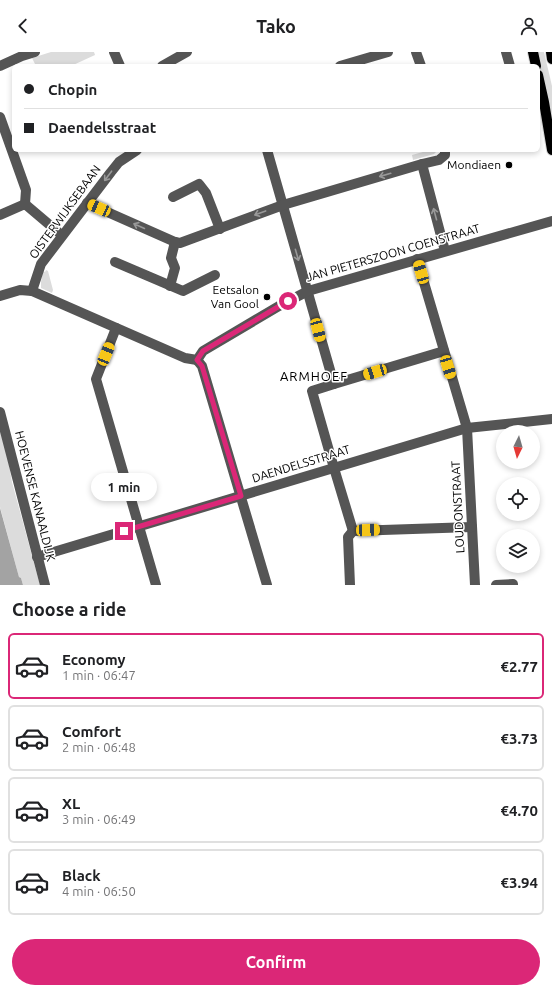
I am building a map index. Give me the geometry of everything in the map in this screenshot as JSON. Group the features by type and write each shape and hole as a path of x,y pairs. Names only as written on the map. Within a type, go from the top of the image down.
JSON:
{"main road":[{"path":"533,52 536,64"},
{"path":"550,52 552,59"},
{"path":"540,85 552,150"}],"street":[{"path":"0,66 35,52"},
{"path":"114,52 119,64"},
{"path":"166,64 187,52"},
{"path":"347,64 388,52"},
{"path":"416,52 419,64"},
{"path":"506,52 509,64"},
{"path":"0,117 12,151"},
{"path":"12,152 26,190 25,204"},
{"name":"OISTERWIJKSEBAAN","path":"32,291 41,264 119,162 134,152"},
{"path":"268,152 334,384"},
{"path":"87,203 180,243 283,205 440,160 445,155 445,152"},
{"path":"422,164 445,251"},
{"path":"173,197 199,184 206,193 220,229"},
{"path":"0,215 25,204"},
{"path":"25,204 58,232"},
{"name":"JAN PIETERSZOON COENSTRAAT","path":"197,360 203,351 279,306 308,291 552,221"},
{"path":"170,286 175,268 171,258 175,242"},
{"name":"LOUDONSTRAAT","path":"417,259 467,428 475,585"},
{"path":"115,262 183,291 215,275"},
{"path":"0,296 20,290 32,291 185,358 197,360 202,366 267,585"},
{"path":"116,328 96,379 156,585"},
{"path":"353,531 312,390 444,351"},
{"name":"HOEVENSE KANAALDIJK","path":"0,412 45,585"},
{"name":"DAENDELSSTRAAT","path":"37,557 467,428 552,420"},
{"path":"350,585 348,537 353,531 472,527"},
{"path":"496,585 513,585"}],"shaded area":[{"path":"51,52 94,52 95,55 75,64 35,64 32,58"},
{"path":"537,52 544,52 552,86 552,125 540,64"},
{"path":"423,152 436,152 434,154 413,160 412,155"},
{"path":"46,270 48,271 53,290 52,293 41,288 43,271 45,272"},
{"path":"0,427 12,482 40,585 23,585 21,578 19,577 0,507"},
{"path":"0,508 19,577 21,578 23,585 0,585"}],"place":[{"name":"Mondiaen","path":"509,165"},
{"name":"Eetsalon Van Gool","path":"267,297"}],"district":[{"name":"ARMHOEF","path":"314,376"}],"route":[{"path":"124,531 241,496 202,366 197,360 203,351 288,301"}]}
